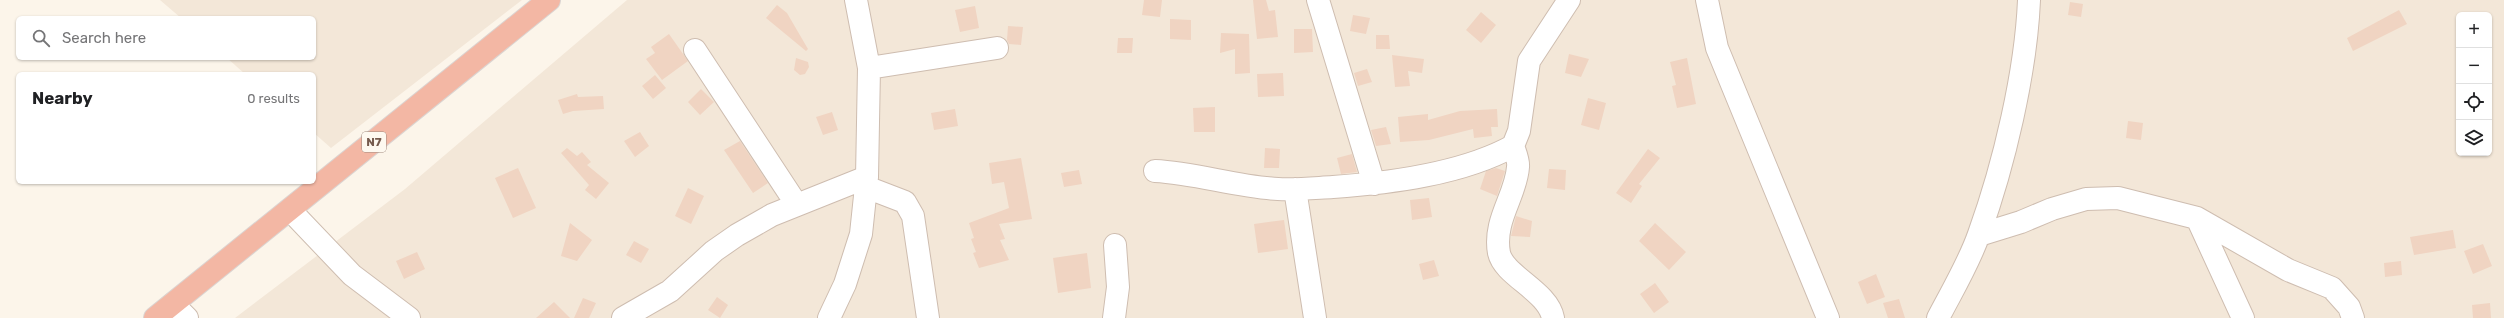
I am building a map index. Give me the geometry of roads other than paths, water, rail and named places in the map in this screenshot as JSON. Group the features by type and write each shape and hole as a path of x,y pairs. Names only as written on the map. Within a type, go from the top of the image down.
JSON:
{"highway":[{"name":"N7","path":"155,318 180,311 290,210 549,0"}],"street":[{"path":"829,318 845,284 861,234 867,182 869,68 856,0"},
{"path":"1318,0 1374,184"},
{"path":"1553,318 1552,311 1543,299 1520,280 1500,255 1498,233 1518,166 1513,146 1519,131 1529,61 1569,0"},
{"path":"1706,0 1717,48 1828,318"},
{"path":"1938,318 1979,235 2006,140 2028,31 2029,0"},
{"path":"869,68 997,48"},
{"path":"695,50 797,205"},
{"path":"1155,171 1176,172 1277,189 1374,184 1438,172 1501,153 1513,146"},
{"path":"623,318 670,291 714,251 737,234 797,205 867,182 905,202 913,216 928,318"},
{"path":"1295,189 1315,318"},
{"path":"1979,235 2021,222 2052,209 2086,200 2118,198 2197,218 2288,270 2332,288 2349,307 2353,318"},
{"path":"290,210 352,274 409,318"},
{"path":"2197,218 2243,318"},
{"path":"1114,318 1118,286 1115,245"}]}
